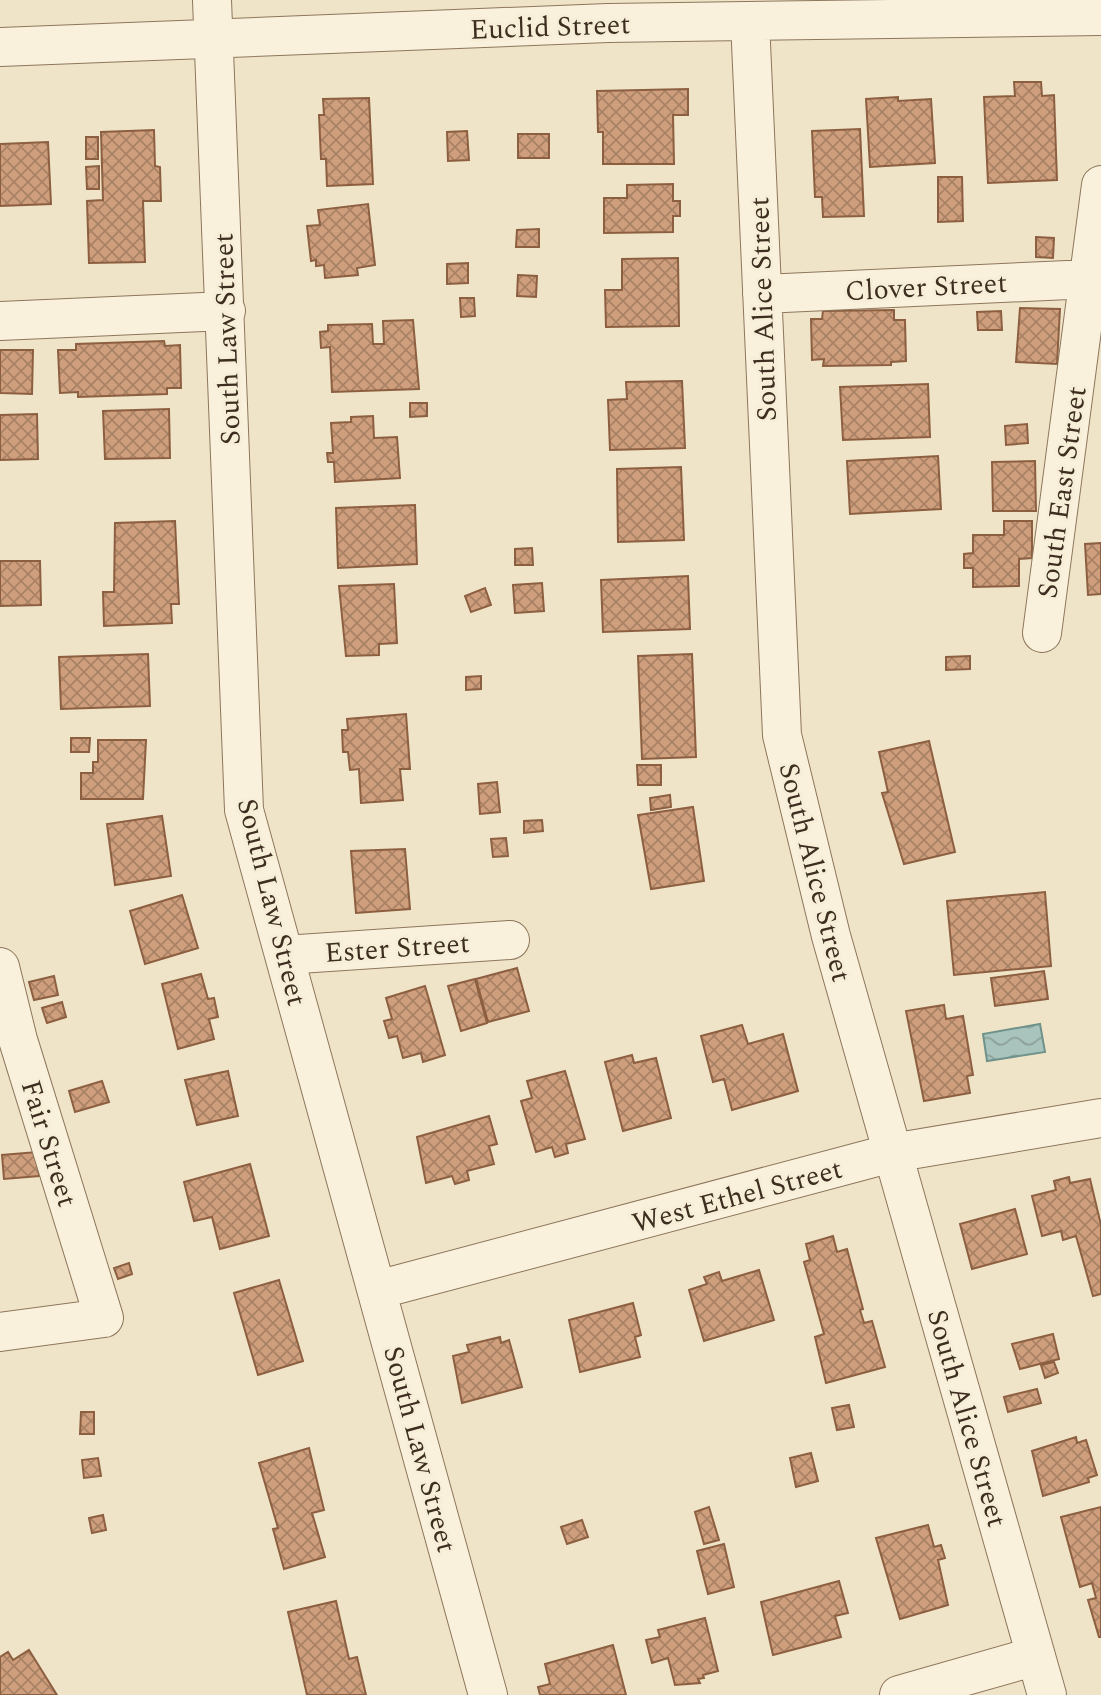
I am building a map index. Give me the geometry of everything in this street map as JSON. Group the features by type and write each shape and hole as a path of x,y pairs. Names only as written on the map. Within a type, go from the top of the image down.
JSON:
{"street":[{"name":"Euclid Street","path":"0,47 213,18 613,12 750,22 1101,16"},
{"name":"South Law Street","path":"213,18 244,810 488,1695"},
{"name":"South Alice Street","path":"750,22 782,735 831,936 1047,1695"},
{"name":"South East Street","path":"1042,633 1101,185"},
{"name":"Clover Street","path":"762,294 1090,279"},
{"path":"0,321 226,311"},
{"name":"Ester Street","path":"284,955 510,940"},
{"name":"Fair Street","path":"0,967 18,1040 104,1318 0,1332"},
{"name":"West Ethel Street","path":"377,1290 892,1153 1101,1118"},
{"path":"899,1695 1036,1656"}],"water":[{"path":"1040,1024 1045,1052 987,1061 983,1034"}],"building":[{"path":"1014,82 1041,82 1042,96 1054,95 1057,180 988,183 984,97 1015,96"},
{"path":"688,89 688,115 673,115 674,164 603,164 603,132 598,132 597,91"},
{"path":"898,97 898,101 931,99 935,163 870,167 866,99"},
{"path":"369,98 373,184 327,186 326,159 321,159 319,115 324,115 323,99"},
{"path":"860,129 864,216 823,217 822,197 815,197 812,131"},
{"path":"154,130 155,166 160,167 161,201 143,201 145,262 89,263 87,201 103,200 101,132"},
{"path":"467,131 469,160 448,161 447,132"},
{"path":"518,134 549,134 549,158 518,158"},
{"path":"86,137 98,137 98,159 86,159"},
{"path":"48,142 51,204 0,206 0,144"},
{"path":"99,166 99,189 87,189 86,167"},
{"path":"938,177 962,177 963,221 938,222"},
{"path":"673,184 673,201 680,201 680,216 673,216 673,232 604,233 604,198 627,198 627,185"},
{"path":"368,204 375,265 357,268 358,275 325,278 324,265 316,266 316,260 311,261 307,226 320,225 318,210"},
{"path":"539,229 539,247 516,247 517,230"},
{"path":"1036,237 1054,238 1053,258 1036,257"},
{"path":"678,258 679,326 606,327 605,290 622,290 622,259"},
{"path":"468,263 468,283 447,284 447,264"},
{"path":"518,275 537,276 536,297 517,296"},
{"path":"460,298 474,298 475,316 461,317"},
{"path":"1020,308 1060,309 1057,364 1016,362"},
{"path":"894,310 894,320 905,320 906,361 891,362 891,365 823,366 824,359 812,360 811,319 822,319 823,311"},
{"path":"1001,311 1002,330 978,330 977,312"},
{"path":"413,320 419,389 332,392 330,347 321,348 320,332 328,331 328,325 372,324 373,344 384,344 383,321"},
{"path":"164,341 165,346 180,345 181,388 167,388 167,394 78,397 78,392 60,393 58,350 76,350 76,344"},
{"path":"0,350 33,350 32,394 0,393"},
{"path":"682,381 685,448 610,450 608,400 627,399 626,382"},
{"path":"928,384 930,437 843,440 840,387"},
{"path":"410,403 427,403 427,416 410,417"},
{"path":"169,409 170,458 105,459 103,411"},
{"path":"37,414 38,459 0,460 0,415"},
{"path":"373,416 374,438 397,437 400,478 335,482 334,462 328,462 327,453 333,453 331,423 351,422 351,417"},
{"path":"1027,424 1028,443 1006,445 1005,426"},
{"path":"938,456 941,509 850,514 847,461"},
{"path":"1035,461 1036,511 993,511 992,462"},
{"path":"681,467 684,540 618,542 617,469"},
{"path":"415,505 417,564 338,568 336,508"},
{"path":"175,521 179,604 171,604 172,623 104,626 103,592 114,592 115,523"},
{"path":"1004,521 1032,521 1032,558 1019,559 1019,586 973,587 973,568 964,568 964,554 973,553 973,535 1004,535"},
{"path":"1101,543 1101,594 1088,595 1085,544"},
{"path":"532,548 533,565 515,565 515,549"},
{"path":"0,561 40,561 41,605 0,606"},
{"path":"688,576 690,629 603,632 601,580"},
{"path":"542,583 544,611 515,613 513,585"},
{"path":"394,584 397,643 379,644 379,655 346,656 339,586"},
{"path":"485,588 491,605 471,612 465,596"},
{"path":"148,654 150,706 61,709 59,657"},
{"path":"692,654 696,757 642,759 638,656"},
{"path":"970,656 970,669 946,670 946,657"},
{"path":"481,676 481,689 466,690 466,677"},
{"path":"406,714 410,769 400,769 403,800 361,803 359,769 350,770 348,752 343,752 342,730 348,730 347,719"},
{"path":"71,738 90,738 89,752 71,752"},
{"path":"98,740 146,740 143,799 81,799 81,773 93,773 93,762 98,762"},
{"path":"929,741 955,852 904,864 882,793 888,792 879,752"},
{"path":"637,765 661,765 661,785 638,785"},
{"path":"497,782 500,812 480,814 478,784"},
{"path":"670,795 671,807 651,810 650,798"},
{"path":"693,807 704,881 651,889 638,815"},
{"path":"162,816 171,876 115,885 107,824"},
{"path":"542,820 543,831 524,833 524,821"},
{"path":"506,838 508,856 493,857 491,839"},
{"path":"405,849 410,909 356,913 351,851"},
{"path":"1045,892 1051,966 954,975 947,901"},
{"path":"182,895 198,948 145,964 130,911"},
{"path":"517,968 529,1011 488,1022 476,979"},
{"path":"1044,971 1048,999 995,1006 991,978"},
{"path":"201,974 208,999 214,998 218,1017 209,1019 214,1039 178,1049 162,984"},
{"path":"54,976 58,995 34,1000 29,982"},
{"path":"475,979 487,1023 461,1031 448,986"},
{"path":"425,986 445,1055 423,1062 421,1053 403,1058 397,1036 389,1038 384,1021 392,1019 386,998"},
{"path":"62,1002 66,1017 47,1023 42,1008"},
{"path":"944,1005 946,1019 963,1016 973,1075 967,1076 970,1093 924,1101 906,1011"},
{"path":"742,1025 748,1044 783,1034 798,1091 732,1110 724,1079 713,1082 701,1036"},
{"path":"632,1055 634,1063 656,1058 671,1118 623,1131 605,1062"},
{"path":"228,1071 238,1116 197,1125 185,1080"},
{"path":"565,1071 585,1139 566,1144 568,1153 555,1157 552,1147 536,1152 521,1101 532,1098 527,1081"},
{"path":"102,1081 109,1102 75,1112 69,1091"},
{"path":"489,1116 497,1144 489,1146 494,1164 467,1171 469,1180 455,1184 452,1176 426,1183 417,1137"},
{"path":"37,1152 39,1176 4,1179 2,1155"},
{"path":"250,1164 269,1236 220,1249 212,1217 194,1221 184,1182"},
{"path":"1069,1177 1070,1183 1090,1179 1101,1225 1101,1294 1093,1296 1076,1236 1063,1240 1061,1231 1042,1236 1032,1196 1056,1190 1054,1181"},
{"path":"1015,1209 1027,1254 972,1269 960,1224"},
{"path":"833,1236 837,1252 847,1249 863,1309 860,1310 864,1323 872,1321 885,1367 826,1383 815,1337 824,1334 804,1262 810,1260 806,1244"},
{"path":"129,1263 132,1274 118,1279 114,1268"},
{"path":"759,1270 774,1320 704,1341 689,1290 707,1284 704,1277 719,1272 722,1281"},
{"path":"279,1280 303,1361 258,1375 234,1293"},
{"path":"633,1303 641,1335 635,1337 640,1357 580,1372 569,1320"},
{"path":"1053,1334 1059,1359 1020,1369 1012,1344"},
{"path":"500,1337 501,1343 509,1340 522,1387 462,1403 453,1356 469,1352 467,1345"},
{"path":"1054,1362 1058,1373 1045,1378 1041,1365"},
{"path":"1037,1389 1041,1403 1008,1412 1004,1397"},
{"path":"849,1405 854,1427 837,1430 832,1408"},
{"path":"81,1412 94,1412 94,1434 80,1434"},
{"path":"1076,1437 1077,1443 1086,1440 1097,1475 1088,1478 1089,1482 1043,1496 1032,1451"},
{"path":"309,1448 324,1510 312,1513 325,1557 284,1569 273,1529 278,1528 259,1463"},
{"path":"811,1453 818,1481 796,1487 790,1458"},
{"path":"98,1458 101,1476 84,1478 82,1460"},
{"path":"709,1507 719,1540 704,1544 695,1512"},
{"path":"1101,1507 1099,1637 1088,1600 1096,1598 1092,1583 1080,1587 1061,1517"},
{"path":"103,1515 106,1530 92,1533 89,1518"},
{"path":"582,1520 588,1537 567,1544 561,1527"},
{"path":"928,1525 934,1547 941,1545 945,1558 938,1560 948,1605 900,1619 876,1538"},
{"path":"724,1544 734,1587 708,1594 697,1551"},
{"path":"839,1581 848,1613 835,1616 841,1637 773,1655 761,1602"},
{"path":"336,1601 349,1659 357,1657 366,1695 307,1695 288,1612"},
{"path":"705,1618 718,1671 703,1675 704,1678 698,1679 700,1683 675,1685 668,1658 652,1663 646,1640 660,1637 658,1630"},
{"path":"613,1645 626,1695 540,1695 538,1687 550,1684 545,1664"},
{"path":"29,1650 57,1695 0,1695 0,1657 8,1652 13,1660"}]}
